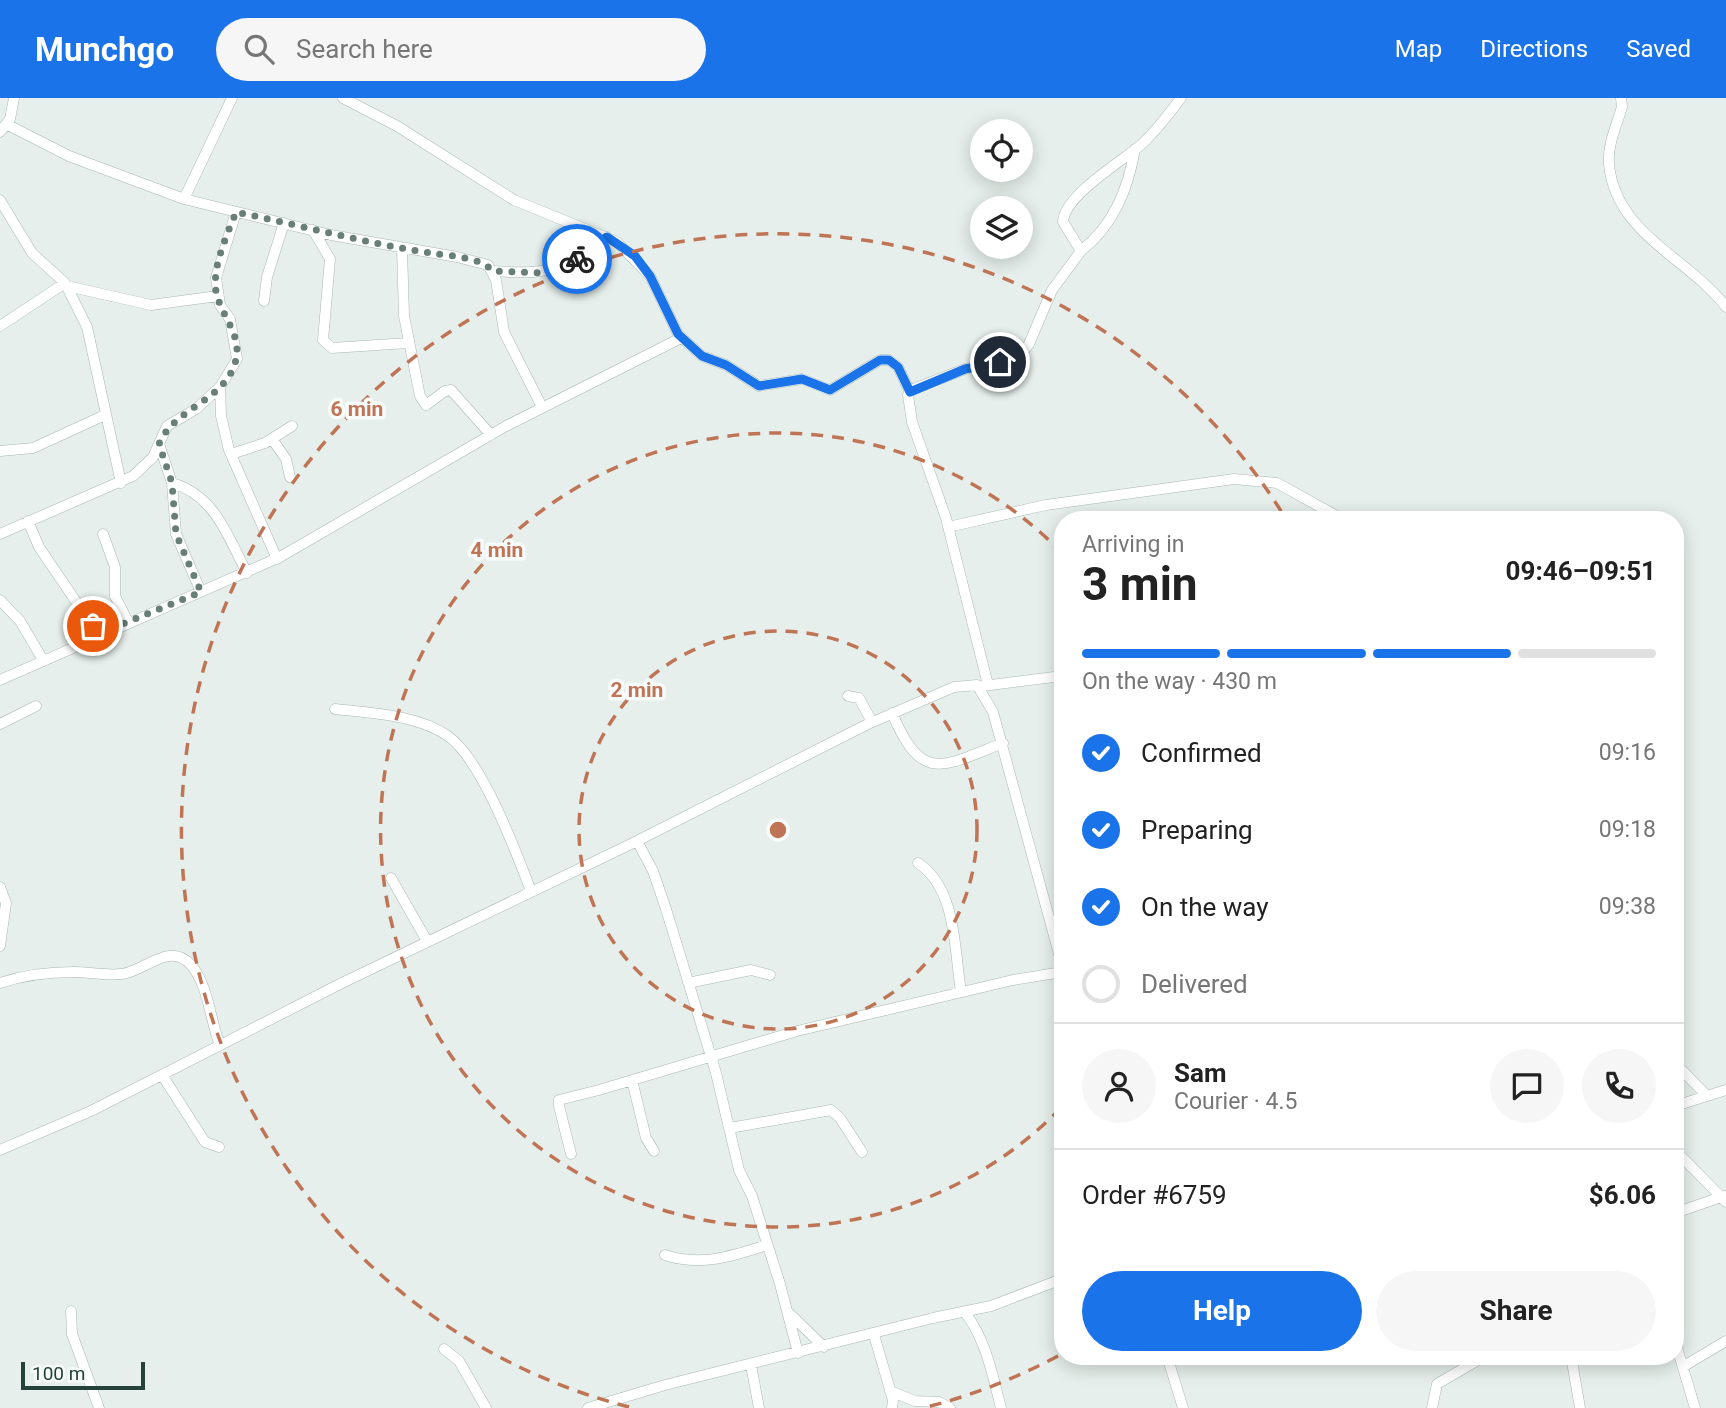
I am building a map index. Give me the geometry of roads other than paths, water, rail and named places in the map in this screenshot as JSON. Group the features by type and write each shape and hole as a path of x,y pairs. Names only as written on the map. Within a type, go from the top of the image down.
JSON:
{"street":[{"path":"14,98 13,111 3,128 184,199 313,230 488,265 493,271 504,332 542,407"},
{"path":"184,199 232,98"},
{"path":"343,98 397,126 514,200 607,237 635,256 650,276 681,338 702,356 726,365 759,386 802,379 830,390 880,360 889,360 898,367 910,392 912,422 948,527 983,685 1003,743 1054,935"},
{"path":"1081,251 1063,222 1063,215 1097,178 1157,129 1181,98"},
{"path":"1621,98 1622,107 1608,162 1613,183 1623,205 1647,237 1698,275 1726,306"},
{"path":"910,392 965,369 1019,356 1029,344 1052,290 1081,251 1101,232 1113,215 1124,194 1135,149"},
{"path":"0,200 32,253 66,284 87,327 121,482"},
{"path":"0,534 121,482 143,469 153,457 167,426 196,409 220,387 237,359 230,318 218,296 216,278 236,212"},
{"path":"264,301 267,278 284,223"},
{"path":"313,230 330,259 324,299 323,341 326,345 332,348 408,343"},
{"path":"493,271 545,273 581,257 607,237"},
{"path":"402,248 404,316 408,343 424,402 429,404 444,391 451,390 491,435"},
{"path":"0,326 66,284 151,306 218,296"},
{"path":"0,680 98,634 276,559 542,407 681,338"},
{"path":"220,387 221,416 231,454 276,559"},
{"path":"0,451 33,448 105,415"},
{"path":"231,454 272,439 292,426"},
{"path":"272,439 286,459 290,477"},
{"path":"159,444 172,483 176,534 201,592"},
{"path":"948,527 1046,505 1234,479 1277,484 1327,511"},
{"path":"172,483 191,488 205,500 247,573"},
{"path":"28,522 52,568 98,634"},
{"path":"103,534 115,567 115,596 128,622"},
{"path":"0,600 20,621 43,660"},
{"path":"0,1150 92,1111 427,941 637,841 777,768 892,713 967,684 983,685 1054,677"},
{"path":"848,696 859,698 872,722"},
{"path":"0,724 36,706"},
{"path":"335,709 400,719 427,726 449,736 461,749 488,793 531,891"},
{"path":"892,713 910,751 934,763 958,761 1003,743"},
{"path":"637,841 653,871 711,1056 739,1170 752,1196 798,1353"},
{"path":"918,863 935,875 944,895 961,992"},
{"path":"391,878 427,941"},
{"path":"0,887 6,903 0,946"},
{"path":"0,983 36,974 125,974 155,959 172,956 181,958 190,964 201,982 220,1045"},
{"path":"688,983 751,970 770,975"},
{"path":"571,1154 559,1100 810,1027 1054,974"},
{"path":"1684,1072 1707,1096"},
{"path":"162,1075 205,1142 219,1147"},
{"path":"632,1080 646,1138 654,1151"},
{"path":"1684,1102 1726,1090"},
{"path":"730,1128 831,1110 840,1118 862,1152"},
{"path":"1684,1159 1724,1198 1684,1210"},
{"path":"665,1255 678,1259 717,1260 767,1245"},
{"path":"588,1408 933,1318 966,1314 1054,1282"},
{"path":"71,1311 72,1334 99,1408"},
{"path":"788,1312 824,1347"},
{"path":"966,1314 974,1324 989,1362 1001,1408"},
{"path":"874,1335 890,1391 891,1408"},
{"path":"1695,1408 1684,1366 1726,1341"},
{"path":"444,1349 459,1361 486,1408"},
{"path":"751,1365 759,1408"},
{"path":"1170,1365 1183,1408"},
{"path":"1432,1408 1437,1384 1470,1365"},
{"path":"1573,1365 1580,1408"},
{"path":"890,1391 915,1401 939,1402 950,1408"}]}
